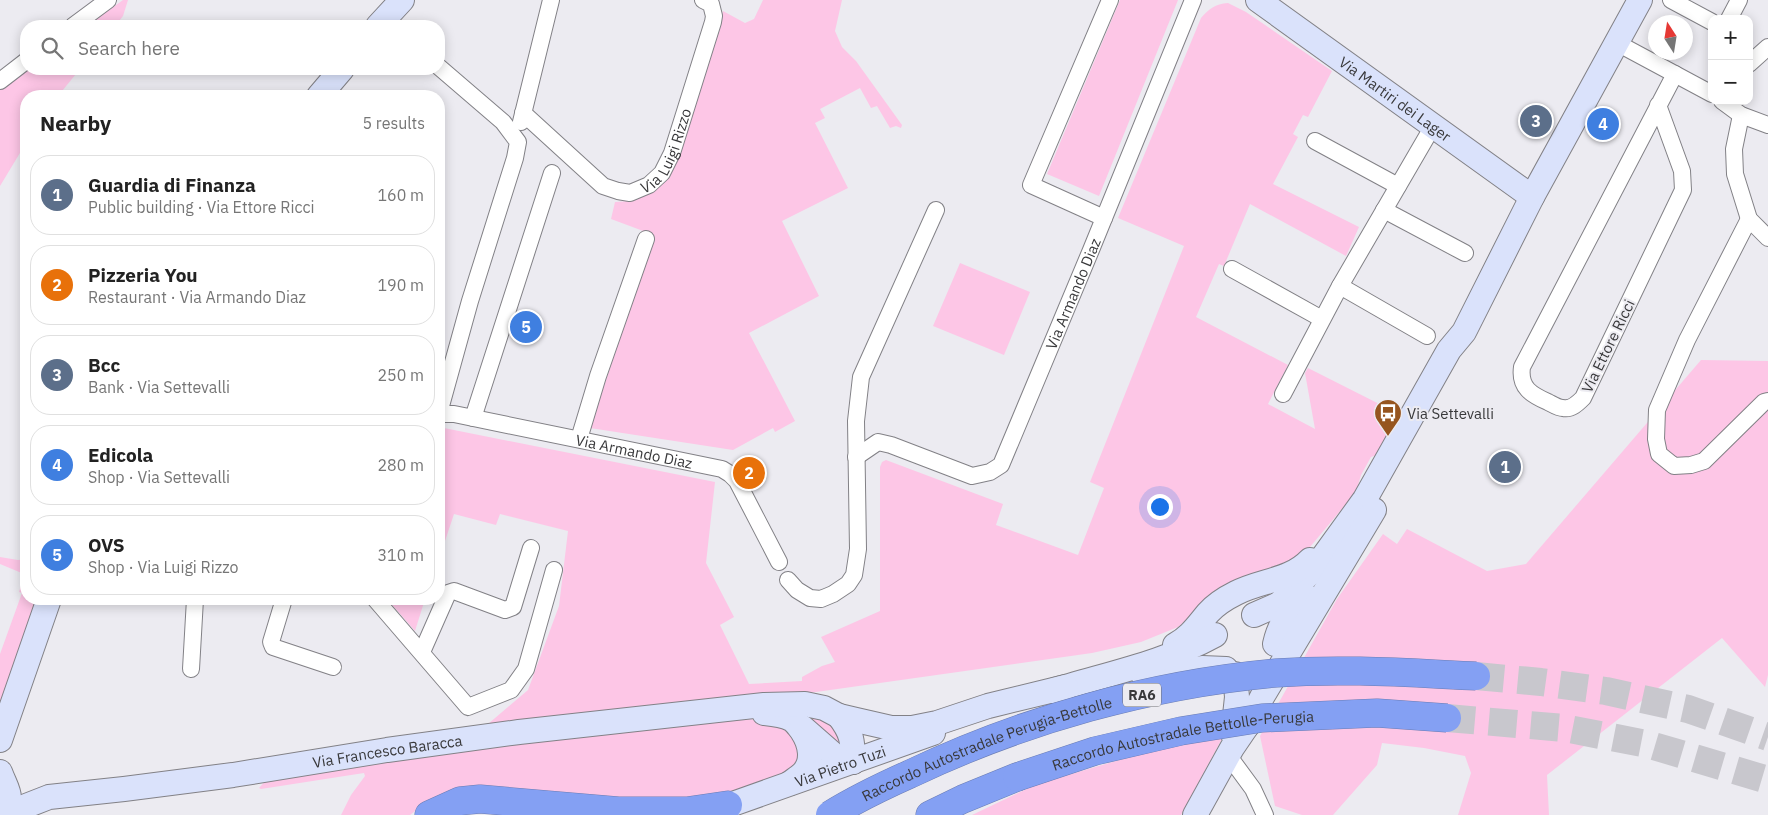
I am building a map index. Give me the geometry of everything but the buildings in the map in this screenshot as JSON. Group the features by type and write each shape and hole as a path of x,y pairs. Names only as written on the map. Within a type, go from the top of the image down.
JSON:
{"highway":[{"name":"Raccordo Autostradale Perugia-Bettolle","path":"830,815 885,785 977,745 1050,719 1146,694 1230,679 1318,671 1476,676"},
{"name":"Raccordo Autostradale Bettolle-Perugia","path":"930,815 963,799 1026,774 1095,751 1181,731 1262,718 1332,714 1377,713 1447,718"},
{"path":"429,815 460,801 480,799 565,810 687,811 728,805"},
{"path":"470,815 486,815"}],"main road":[{"path":"387,20 402,0"},
{"name":"Via Martiri dei Lager","path":"1258,0 1532,196"},
{"path":"1275,644 1269,626 1262,619 1254,615 1244,614 1234,615 1219,626 1213,645 1219,662 1231,671 1245,675 1254,673 1263,669 1270,662 1274,653 1278,629 1288,614 1324,577 1460,356 1464,332 1532,196 1640,0"},
{"path":"324,90 337,75"},
{"path":"1254,615 1278,604 1302,583 1371,503"},
{"path":"1091,679 1170,648 1184,640 1209,612 1237,592 1295,572 1371,503"},
{"path":"1195,815 1230,751 1247,726 1371,503"},
{"path":"0,740 47,605"},
{"name":"Via Pietro Tuzi","path":"702,815 978,717 1010,703 1153,662 1190,649 1215,635"},
{"name":"Via Pietro Tuzi","path":"978,717 1012,714 1090,688 1156,674 1202,668 1231,671"},
{"path":"1247,726 1252,697 1263,669"},
{"path":"1230,751 1237,697 1231,671"},
{"path":"728,709 764,705 805,704 824,708 839,716 891,728 912,728 937,723 988,706 1066,686"},
{"path":"728,709 779,715 790,719 834,755 853,762 853,742 849,729 839,716"},
{"name":"Via Francesco Baracca","path":"3,815 49,797 124,790 226,776 519,732 728,709"},
{"path":"788,784 804,773 809,763 810,746 807,737 796,723"},
{"path":"2,779 10,798 3,815"},
{"name":"Via Francesco Baracca","path":"2,779 24,792 49,797"}],"street":[{"path":"81,20 108,0"},
{"path":"445,391 470,301 515,158 523,112 551,0"},
{"name":"Via Luigi Rizzo","path":"523,112 603,186 630,193 649,185 662,173 672,153 713,22 714,16 711,4 703,0"},
{"path":"1104,218 1031,185 1110,0"},
{"name":"Via Armando Diaz","path":"856,421 878,442 891,445 972,476 990,472 1001,464 1193,0"},
{"path":"1671,0 1708,20"},
{"path":"1730,15 1739,0"},
{"path":"1616,43 1708,92"},
{"path":"1753,60 1768,47"},
{"path":"0,81 20,66"},
{"path":"445,72 503,122 518,142"},
{"name":"Via Ettore Ricci","path":"1658,106 1682,171 1683,190 1584,398 1575,406 1564,409 1530,394 1521,373 1522,367 1658,106 1675,74"},
{"path":"1727,105 1741,115 1768,125"},
{"path":"1741,115 1734,149 1735,174 1749,219 1768,238"},
{"path":"1284,394 1340,286 1434,126"},
{"path":"1315,141 1398,186"},
{"path":"472,418 552,173"},
{"path":"788,580 797,590 810,598 821,599 848,584 854,575 858,549 856,421 861,377 936,210"},
{"path":"1384,210 1465,253"},
{"path":"1749,219 1687,340 1657,410 1656,439 1659,454 1674,466 1691,465 1704,461 1764,402 1768,401"},
{"path":"579,439 598,376 646,239"},
{"path":"1232,269 1322,319"},
{"path":"1340,286 1427,336"},
{"name":"Via Armando Diaz","path":"445,413 722,469 737,481 779,562"},
{"path":"856,457 878,442"},
{"path":"445,600 448,593 454,591 505,610 513,607 532,548"},
{"path":"379,605 468,707 510,690 526,669 554,570"},
{"path":"192,669 195,605"},
{"path":"282,605 270,642 273,647 333,667"},
{"path":"422,652 443,605"},
{"path":"1230,751 1253,789 1265,815"}],"shaded area":[{"path":"123,0 128,0 120,20 95,20"},
{"path":"763,0 842,0 835,31 842,47 856,61 902,125 901,128 896,126 890,128 877,106 871,108 860,88 820,109 825,118 815,123 848,188 782,221 819,296 749,333 795,421 775,432 773,428 733,450 590,428 654,235 611,219 615,202 623,202 646,195 658,188 670,177 723,11 745,23 754,19"},
{"path":"1120,0 1178,0 1099,196 1047,174"},
{"path":"1228,3 1246,12 1332,71 1308,117 1303,115 1293,134 1298,137 1273,184 1359,227 1346,256 1250,204 1224,266 1219,264 1196,317 1288,365 1268,404 1315,429 1305,373 1308,368 1401,415 1380,454 1371,457 1361,475 1356,492 1305,553 1289,564 1201,607 1178,627 1141,642 1092,653 809,693 621,709 488,724 528,690 559,606 568,531 500,514 496,525 454,514 445,541 445,428 715,482 706,563 734,617 720,625 749,684 802,681 802,677 822,666 835,662 821,637 880,611 880,467 882,462 886,460 1003,504 996,525 1078,555 1104,488 1090,482 1184,246 1118,218 1201,18 1219,5"},
{"path":"20,75 75,75 63,90 20,90 20,153 0,186 0,89"},
{"path":"960,263 1030,292 1004,355 933,326"},
{"path":"1701,360 1768,361 1768,393 1706,471 1768,405 1768,675 1765,687 1722,638 1547,775 1549,815 1458,815 1471,773 1465,756 1424,748 1382,743 1377,765 1333,815 1302,815 1275,806 1260,736 1337,599 1383,534 1397,544 1407,529 1487,571 1526,564"},
{"path":"0,557 20,560 20,572 0,564"},
{"path":"20,599 20,605 36,605 0,704 0,654"},
{"path":"392,605 423,605 415,631"},
{"path":"788,707 829,715 846,749"},
{"path":"773,719 787,723 803,754 790,774 718,800 423,805 410,815 341,815 351,795 365,776 364,773 259,788 267,779 363,761 713,720"},
{"path":"1224,735 1181,815 972,815 1037,784 1133,756"}],"tunnel":[{"path":"1476,676 1606,691 1688,709 1768,737"},
{"path":"1447,718 1564,728 1647,744 1768,780"}],"place":[{"name":"Bcc","path":"1536,121"},
{"name":"Edicola","path":"1603,124"},
{"name":"OVS","path":"526,327"},
{"name":"Via Settevalli","path":"1388,437"},
{"name":"Guardia di Finanza","path":"1505,467"},
{"name":"Pizzeria You","path":"749,473"}]}
